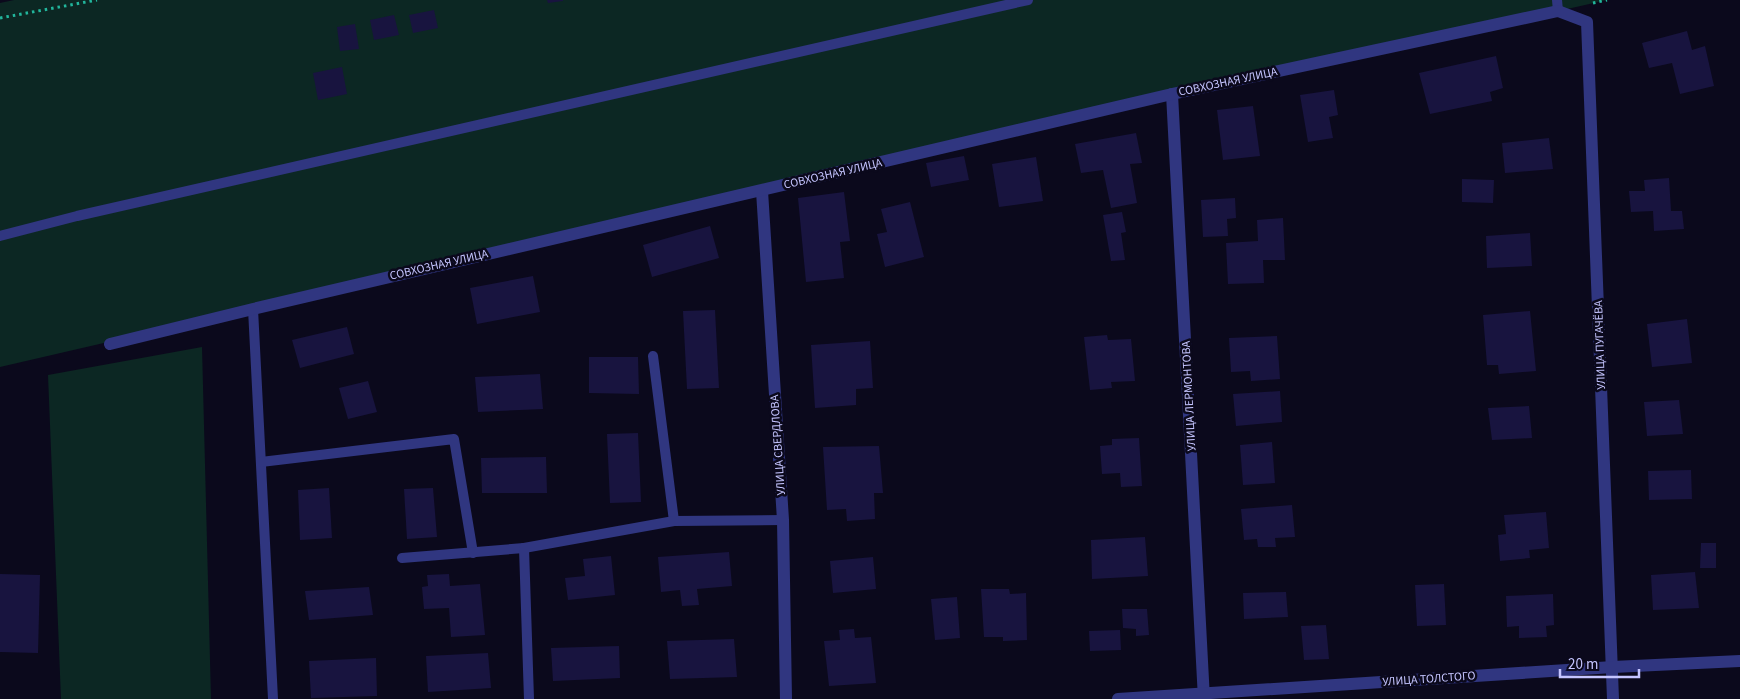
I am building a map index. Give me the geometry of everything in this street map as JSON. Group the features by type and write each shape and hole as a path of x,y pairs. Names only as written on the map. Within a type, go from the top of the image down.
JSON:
{"street":[{"name":"СОВХОЗНАЯ УЛИЦА","path":"110,344 1558,5"},
{"name":"УЛИЦА ПУГАЧЁВА","path":"1558,5 1587,22 1613,699"},
{"name":"УЛИЦА ЛЕРМОНТОВА","path":"1172,94 1204,697"},
{"name":"УЛИЦА СВЕРДЛОВА","path":"762,190 783,520 786,699"},
{"name":"УЛИЦА ТОЛСТОГО","path":"1118,699 1204,697 1613,667 1740,661"}],"lane":[{"path":"0,236 87,214 1028,0"},
{"path":"253,309 273,699"},
{"path":"653,356 674,521"},
{"path":"261,462 454,439 473,553"},
{"path":"402,558 524,548 674,521 783,520"},
{"path":"524,548 529,699"}],"path":[{"path":"0,18 97,0"}],"green space":[{"path":"14,0 1607,0 0,367 0,3"},
{"path":"202,347 211,699 61,699 48,375"}],"building":[{"path":"547,0 563,0 563,1 548,3"},
{"path":"434,10 438,28 413,33 409,15"},
{"path":"394,15 399,35 374,40 370,20"},
{"path":"355,24 359,49 340,51 337,27"},
{"path":"1687,31 1692,50 1705,46 1714,86 1680,94 1672,63 1649,68 1642,43"},
{"path":"1496,56 1503,88 1490,92 1492,101 1430,114 1419,73"},
{"path":"342,67 347,94 318,100 313,73"},
{"path":"1334,90 1338,115 1329,117 1333,138 1308,142 1300,95"},
{"path":"1253,106 1260,156 1223,160 1217,110"},
{"path":"1136,133 1142,163 1130,164 1137,203 1111,208 1103,170 1081,173 1075,144"},
{"path":"1549,138 1553,169 1505,173 1502,143"},
{"path":"964,156 969,180 931,187 926,163"},
{"path":"1036,157 1043,201 999,207 992,164"},
{"path":"1669,178 1671,211 1682,211 1684,229 1654,231 1653,211 1631,212 1629,191 1645,191 1644,180"},
{"path":"1462,179 1494,180 1493,203 1462,202"},
{"path":"844,192 850,241 840,242 844,278 806,282 798,198"},
{"path":"1235,198 1236,218 1227,219 1228,236 1203,237 1201,200"},
{"path":"910,202 924,257 885,267 877,234 887,232 881,209"},
{"path":"1122,212 1126,232 1121,233 1125,260 1111,261 1103,215"},
{"path":"1283,218 1285,260 1263,260 1264,283 1228,284 1226,243 1258,241 1257,220"},
{"path":"710,226 719,258 652,277 643,245"},
{"path":"1530,233 1532,266 1487,268 1486,236"},
{"path":"533,276 540,312 477,324 470,288"},
{"path":"715,310 719,388 687,389 683,311"},
{"path":"1530,311 1536,371 1499,374 1498,365 1487,365 1483,315"},
{"path":"1687,319 1692,363 1652,367 1647,324"},
{"path":"347,327 354,354 300,368 292,340"},
{"path":"1107,335 1108,340 1131,339 1135,381 1111,382 1112,388 1090,390 1084,337"},
{"path":"1277,336 1280,379 1251,381 1250,371 1231,372 1229,338"},
{"path":"870,341 873,388 856,389 856,405 815,408 811,345"},
{"path":"589,357 638,357 639,394 589,393"},
{"path":"540,374 543,409 478,412 475,377"},
{"path":"368,381 377,412 348,419 339,388"},
{"path":"1280,391 1282,422 1236,426 1233,394"},
{"path":"1679,400 1683,434 1647,436 1644,402"},
{"path":"1529,406 1532,438 1492,440 1488,408"},
{"path":"638,433 641,502 610,503 607,434"},
{"path":"1139,438 1142,486 1121,487 1120,473 1102,474 1100,446 1112,445 1112,439"},
{"path":"1272,442 1275,483 1243,485 1240,445"},
{"path":"879,446 883,493 874,493 875,519 847,521 846,509 827,510 823,447"},
{"path":"546,457 547,493 482,493 481,458"},
{"path":"1691,470 1692,499 1649,500 1648,471"},
{"path":"329,488 332,538 300,540 298,490"},
{"path":"433,488 437,537 407,539 404,489"},
{"path":"1292,505 1295,537 1275,538 1276,547 1258,547 1257,539 1244,540 1241,509"},
{"path":"1546,512 1549,548 1529,550 1530,558 1500,561 1498,535 1506,534 1504,515"},
{"path":"1145,537 1148,576 1092,579 1091,540"},
{"path":"1701,543 1716,543 1716,568 1700,568"},
{"path":"729,552 732,586 697,589 699,605 682,606 680,590 661,592 658,557"},
{"path":"611,556 615,595 568,600 565,578 585,576 583,559"},
{"path":"873,557 876,589 833,593 830,561"},
{"path":"1695,572 1699,608 1653,610 1651,575"},
{"path":"0,574 40,575 38,653 0,652"},
{"path":"449,574 450,586 480,584 485,635 451,637 449,608 424,609 422,587 428,586 427,575"},
{"path":"1444,584 1446,625 1417,626 1415,585"},
{"path":"369,587 373,615 309,620 305,591"},
{"path":"981,589 1009,589 1010,594 1026,593 1027,640 1003,641 1003,637 984,637"},
{"path":"1286,592 1288,617 1244,619 1243,593"},
{"path":"1553,594 1554,625 1546,626 1547,637 1519,638 1519,626 1507,627 1506,596"},
{"path":"957,597 960,638 935,640 931,599"},
{"path":"1122,609 1147,609 1149,635 1136,636 1136,629 1123,628"},
{"path":"1326,625 1329,659 1304,660 1301,626"},
{"path":"854,629 855,638 871,637 876,683 829,686 824,641 840,640 839,630"},
{"path":"1120,630 1121,650 1090,651 1089,631"},
{"path":"734,639 737,677 670,679 667,641"},
{"path":"619,646 620,678 553,681 551,648"},
{"path":"488,653 491,688 428,692 426,656"},
{"path":"376,658 377,696 311,698 309,661"}]}
